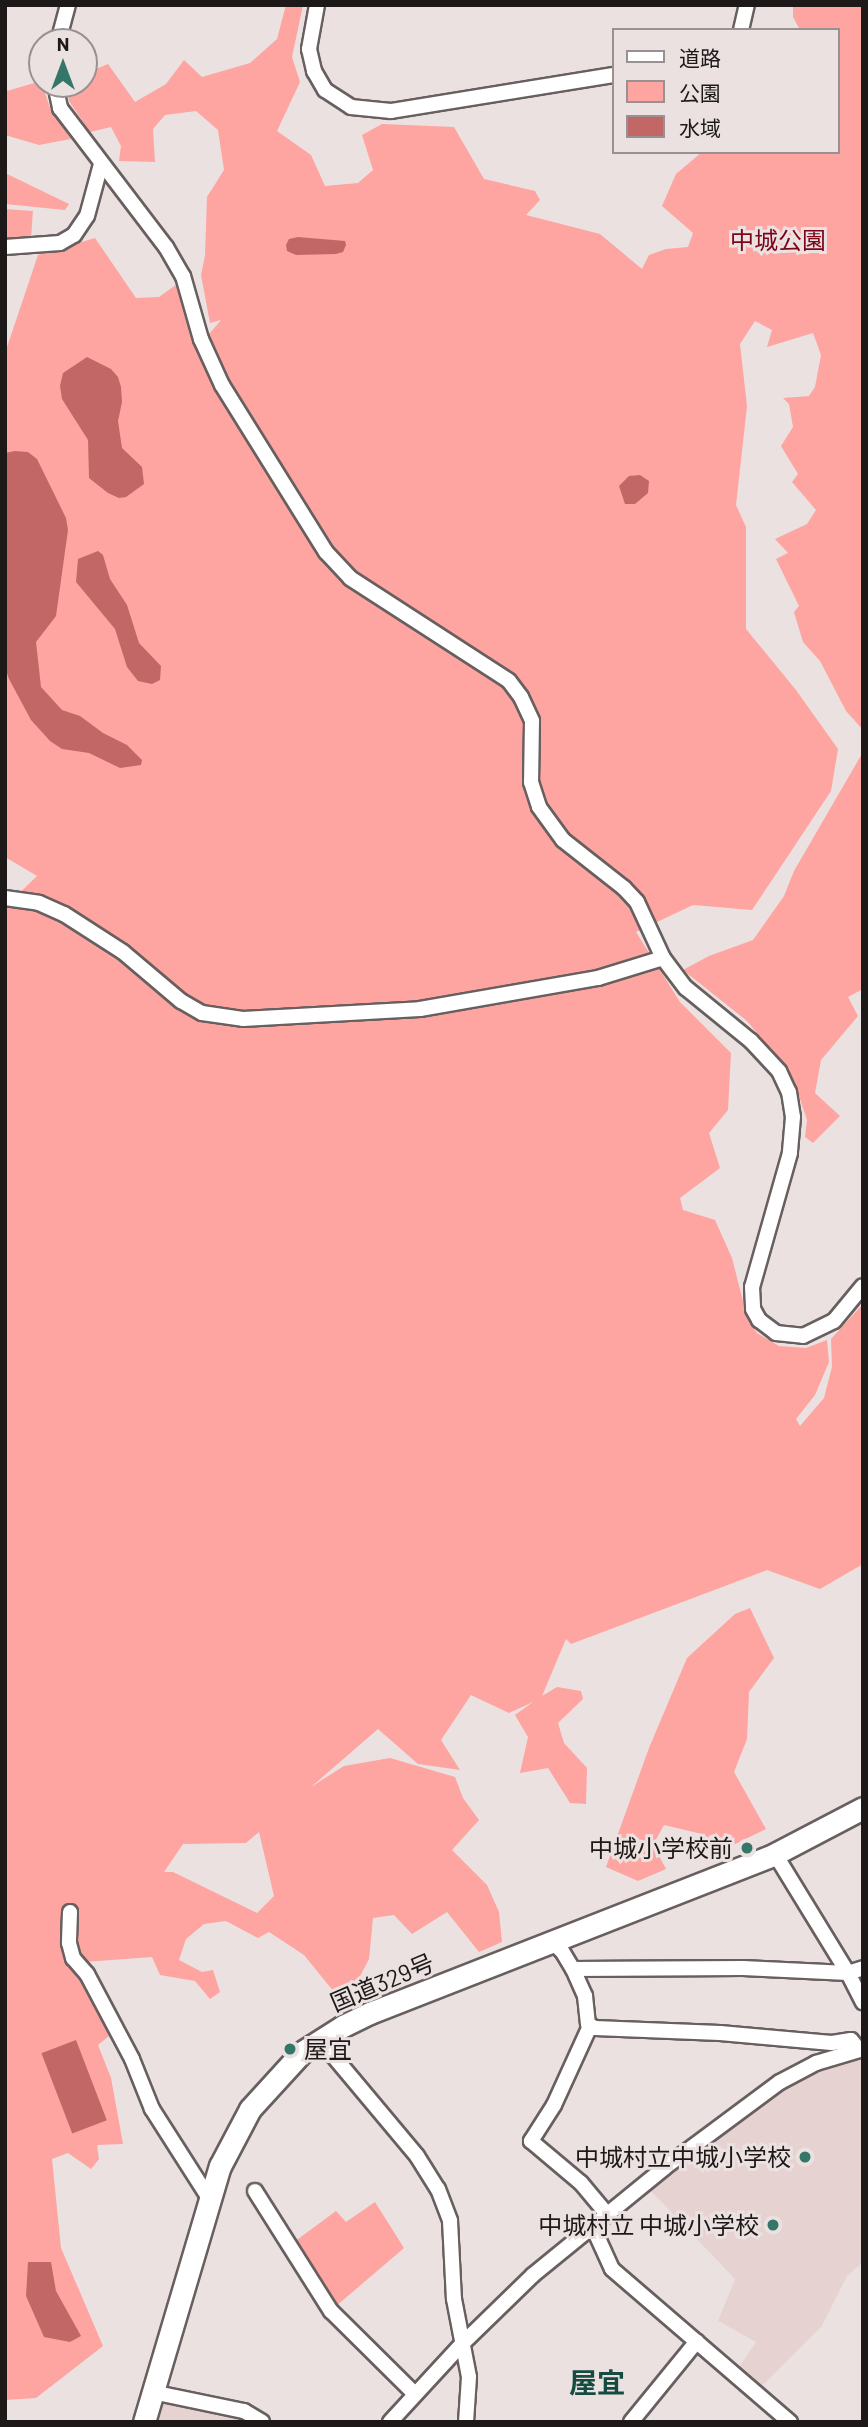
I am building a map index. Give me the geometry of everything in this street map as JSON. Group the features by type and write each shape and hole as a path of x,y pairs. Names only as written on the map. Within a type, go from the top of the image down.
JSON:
{"highway":[{"name":"国道329号","path":"144,2422 209,2198 224,2156 250,2109 293,2060 320,2040 370,2013 775,1854 863,1808"}],"street":[{"path":"62,28 68,5"},
{"path":"317,5 309,49 314,71 326,90 351,107 391,111 612,75"},
{"path":"741,28 747,5"},
{"path":"58,98 60,108 166,247 183,276 201,339 222,385 326,552 350,578 509,681 521,696 532,721 531,782 539,807 563,840 624,888 637,902 663,958 685,988 751,1041 779,1071 789,1092 793,1117 790,1153 752,1287 753,1309 759,1320 776,1333 803,1336 834,1321 863,1286"},
{"path":"5,247 60,243 74,235 87,216 102,164"},
{"path":"5,898 38,903 64,914 123,952 181,1001 202,1013 231,1018 314,1017 420,1009 598,978 634,970 663,958"},
{"path":"775,1854 856,1970 863,2002"},
{"path":"70,1912 69,1943 73,1958 87,1974 132,2059 152,2109 209,2198"},
{"path":"552,1942 562,1951 573,1969 585,1996 590,2026 554,2105 531,2141 582,2183 607,2214"},
{"path":"573,1969 856,1970"},
{"path":"390,2422 462,2344 533,2275 724,2121 780,2082 816,2063 861,2050 851,2040 816,2042 720,2033 611,2031 590,2026"},
{"path":"320,2040 417,2156 438,2189 450,2221 454,2299 469,2377 466,2422"},
{"path":"255,2191 331,2311 415,2394"},
{"path":"593,2225 612,2269 790,2422"},
{"path":"631,2422 697,2341"},
{"path":"152,2392 244,2411 262,2422"}],"shaded area":[{"name":"中城村立 中城小学校","path":"863,2055 863,2262 847,2276 822,2326 760,2388 738,2369 756,2342 718,2321 735,2279 649,2189 743,2113 786,2086"},
{"path":"163,2399 241,2416 250,2422 157,2422"}],"green space":[{"name":"中城公園","path":"286,5 303,5 292,57 300,82 277,131 311,155 325,186 358,183 373,170 362,135 382,124 454,127 484,179 535,191 540,200 526,215 600,234 642,269 649,255 666,249 688,247 693,233 662,206 676,174 700,154 840,154 840,28 799,28 793,17 793,5 863,5 863,730 846,711 820,661 803,642 794,612 799,606 776,559 788,553 775,539 807,524 816,510 792,482 798,474 781,446 793,427 789,404 783,398 809,396 815,387 821,355 813,333 767,347 772,330 755,321 740,344 747,406 736,505 746,527 746,629 796,690 838,749 831,791 752,910 693,905 636,932 680,1002 731,1053 728,1110 709,1133 720,1168 680,1198 683,1210 715,1220 732,1258 747,1317 757,1333 779,1346 806,1348 827,1340 829,1362 815,1395 796,1419 800,1426 824,1398 832,1367 831,1339 863,1304 863,1564 820,1589 767,1570 571,1644 566,1639 542,1696 557,1687 581,1691 583,1699 558,1723 564,1743 587,1768 586,1804 570,1803 548,1768 520,1773 528,1737 515,1715 533,1702 509,1713 471,1695 441,1740 460,1770 418,1764 378,1729 311,1787 344,1766 390,1758 455,1777 463,1798 479,1820 452,1850 487,1885 499,1912 502,1942 479,1952 447,1912 412,1934 394,1915 373,1918 369,1959 358,1980 334,1992 304,1955 269,1932 258,1938 226,1921 204,1924 186,1939 179,1960 202,1972 213,1970 220,1992 210,1999 195,1981 160,1975 152,1957 84,1962 79,1968 79,1976 95,2002 109,2036 98,2045 111,2078 123,2144 97,2145 99,2159 91,2169 68,2153 52,2159 61,2248 103,2346 36,2398 5,2400 5,907 37,876 5,857 5,353 38,255 95,238 136,298 159,297 177,284 192,340 210,333 221,320 210,323 201,275 205,256 207,197 224,170 218,130 196,111 165,115 153,129 155,162 119,161 121,146 111,127 90,132 69,98 98,98 98,68 108,64 135,102 166,84 184,60 202,77 250,63 277,39","holes":["259,1832 274,1896 257,1913 173,1872 164,1872 183,1844 246,1843"]},
{"path":"28,85 28,98 47,98 50,108 71,139 39,145 5,135 7,91"},
{"path":"5,173 69,204 65,210 5,204"},
{"path":"5,209 33,211 31,243 5,241"},
{"path":"863,752 863,989 848,997 858,1016 821,1060 815,1093 840,1116 813,1143 805,1137 807,1120 799,1096 776,1056 747,1021 683,970 709,956 753,940 784,896 794,871"},
{"path":"750,1608 774,1658 749,1692 747,1739 734,1772 766,1829 727,1848 702,1834 664,1825 653,1845 666,1869 638,1881 606,1867 649,1748 687,1658 735,1614"},
{"path":"375,2202 404,2248 335,2307 294,2242 336,2211 346,2222"}],"water":[{"path":"298,237 345,241 346,245 343,252 336,254 296,255 287,251 286,245 289,239"},
{"path":"87,357 111,369 118,377 121,387 122,402 118,421 122,448 142,467 144,484 126,497 119,498 108,493 89,478 88,440 62,399 60,386 63,373"},
{"path":"28,452 37,459 66,518 68,530 56,616 36,642 41,687 62,710 80,716 103,733 127,745 142,760 141,765 120,768 89,753 62,749 50,741 31,720 9,679 5,667 5,453"},
{"path":"640,475 649,481 648,493 635,504 625,504 619,486 629,476"},
{"path":"98,551 103,555 110,579 127,605 139,643 161,666 160,680 152,684 138,681 127,667 115,629 76,582 78,559"},
{"path":"76,2040 107,2120 72,2134 41,2053"},
{"path":"28,2262 51,2262 56,2291 81,2336 70,2342 44,2337 26,2296"}],"place":[{"name":"中城小学校前","path":"747,1848"},
{"name":"屋宜","path":"290,2049"},
{"name":"中城村立中城小学校","path":"805,2157"},
{"name":"中城村立 中城小学校","path":"773,2225"}],"district":[{"name":"屋宜","path":"597,2382"}]}
